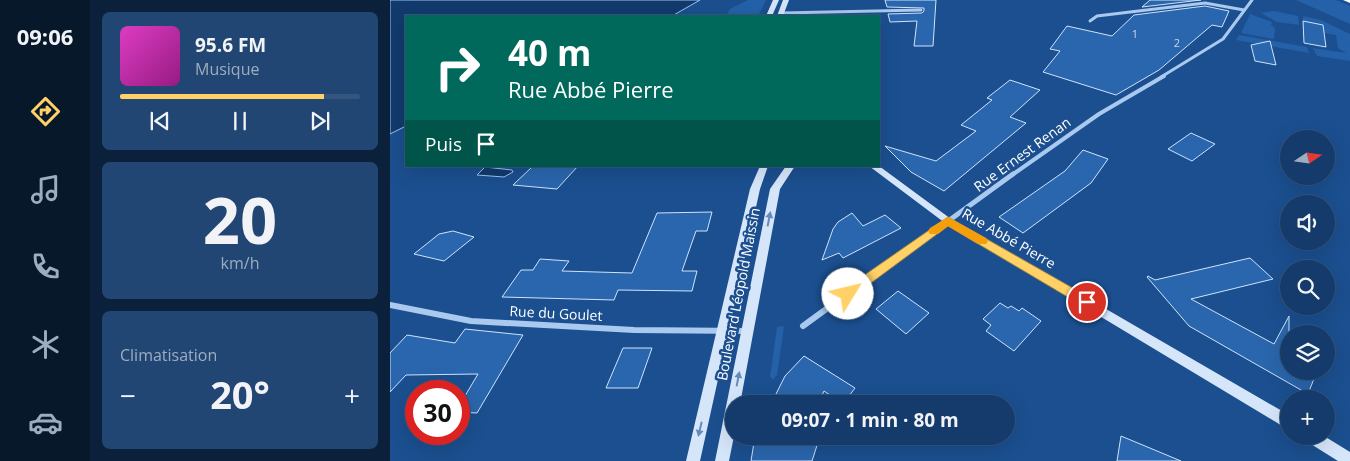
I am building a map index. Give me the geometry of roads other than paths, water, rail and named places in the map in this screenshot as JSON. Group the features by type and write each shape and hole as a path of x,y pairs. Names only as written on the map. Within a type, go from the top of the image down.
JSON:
{"street":[{"path":"769,15 776,0"},
{"path":"786,0 781,15 921,10"},
{"name":"Rue Ernest Renan","path":"803,326 1036,157 1099,114 1223,39 1252,0"},
{"path":"1090,21 1097,16 1205,3 1244,10"},
{"name":"Boulevard Léopold Maissin","path":"693,461 754,189 764,167"},
{"name":"Boulevard Léopold Maissin","path":"722,461 775,189 790,167"},
{"name":"Rue Abbé Pierre","path":"874,167 948,221 1280,418"},
{"name":"Rue du Goulet","path":"390,305 470,321 634,330 747,331"},
{"path":"1326,445 1350,460"}]}
